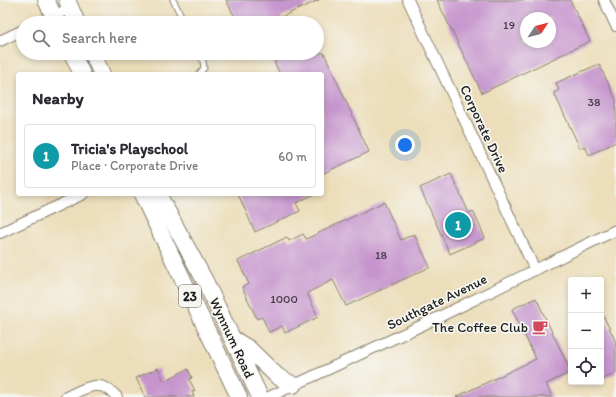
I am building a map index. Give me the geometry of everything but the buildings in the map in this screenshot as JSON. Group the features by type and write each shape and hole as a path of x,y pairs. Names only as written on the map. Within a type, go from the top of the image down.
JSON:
{"main road":[{"path":"46,0 53,16"},
{"path":"68,4 74,16"},
{"path":"75,60 81,72"},
{"path":"95,60 101,72"},
{"name":"Wynnum Road","path":"143,196 238,397"},
{"name":"Wynnum Road","path":"159,196 205,281 260,397"},
{"path":"232,338 248,348 277,376 293,385"}],"street":[{"name":"Corporate Drive","path":"408,0 535,270"},
{"path":"604,0 616,26"},
{"path":"58,16 68,4"},
{"path":"0,41 16,33"},
{"path":"0,233 79,196"},
{"name":"Southgate Avenue","path":"268,397 424,324 616,230"},
{"path":"66,397 90,386 104,387 112,391 117,397"}],"lane":[{"path":"173,0 181,16"},
{"path":"201,72 204,68 202,60"}],"place":[{"name":"Tricia's Playschool","path":"458,225"},
{"name":"The Coffee Club","path":"540,327"}]}
